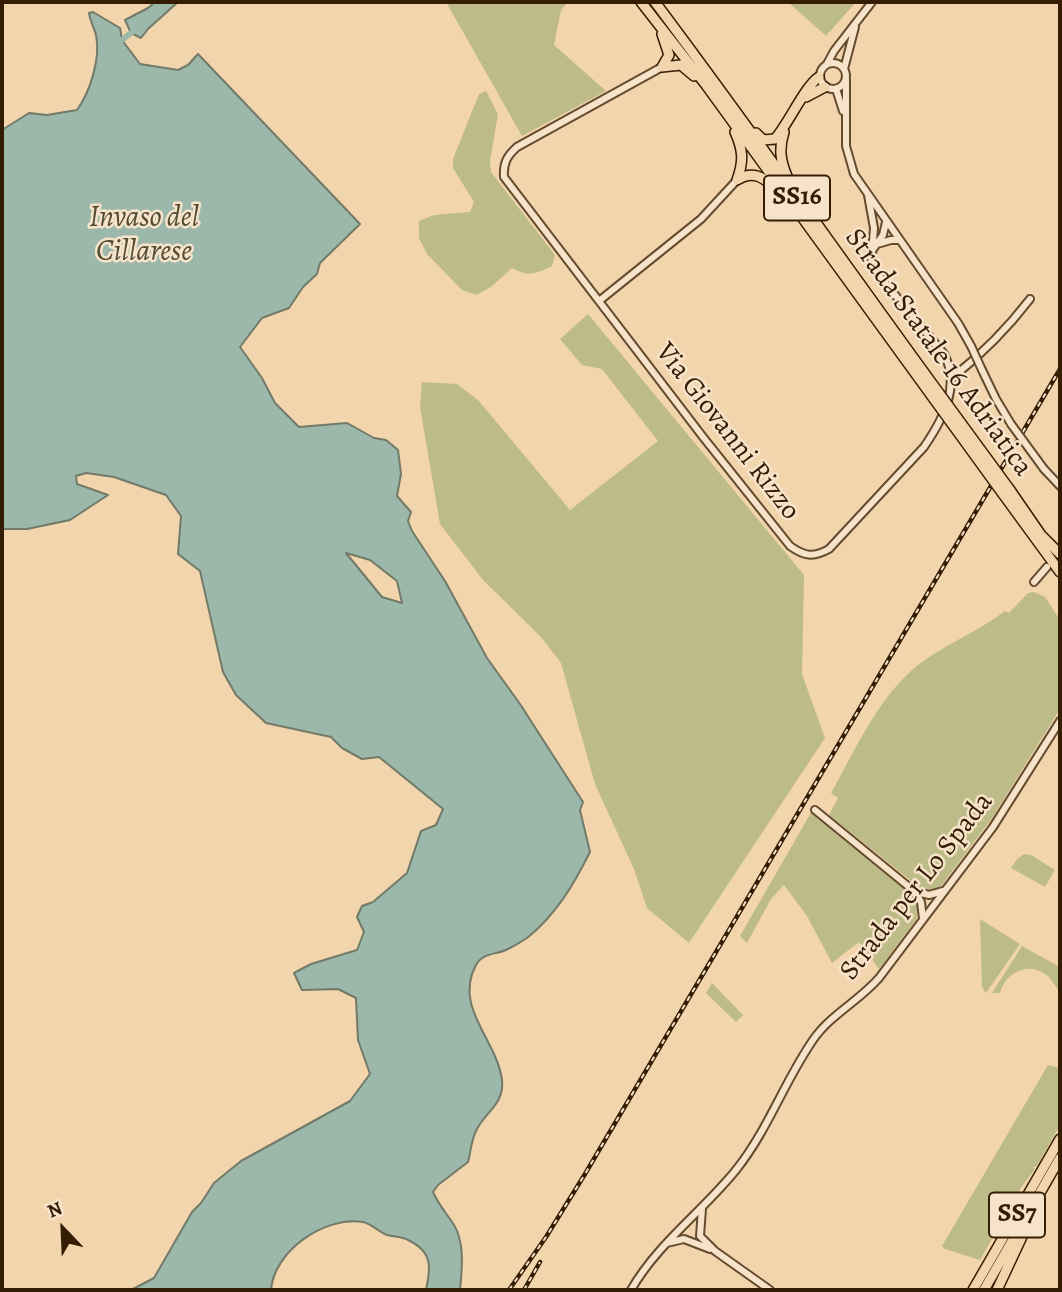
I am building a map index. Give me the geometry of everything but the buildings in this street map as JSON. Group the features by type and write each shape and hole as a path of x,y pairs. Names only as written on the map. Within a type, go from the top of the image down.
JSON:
{"highway":[{"name":"Strada Statale 16 Adriatica","path":"641,2 706,85 732,113"},
{"name":"Strada Statale 16 Adriatica","path":"655,2 793,199 1037,536"},
{"path":"650,14 668,48 669,55 662,67"},
{"path":"662,67 681,65 706,85"},
{"path":"793,199 780,156 780,143 811,83 819,77"},
{"path":"802,100 825,87"},
{"path":"732,113 763,140 775,139 786,127"},
{"path":"732,113 743,158 737,180"},
{"path":"737,180 750,174 759,176 793,199"},
{"path":"1037,536 1060,554"},
{"path":"1037,536 1046,560 1060,581"},
{"name":"SS16","path":"1037,536 1060,562"},
{"name":"SS16","path":"1037,536 1060,572"},
{"name":"SS7","path":"973,1290 1060,1139"},
{"name":"SS7","path":"984,1290 1060,1158"},
{"path":"998,1290 1043,1187"}],"street":[{"path":"846,79 842,86 836,89 825,87 819,77 834,51 872,2"},
{"path":"860,19 850,40 844,69 846,146 850,163 868,195 958,323 1011,424 1060,486"},
{"path":"827,64 836,63 844,69"},
{"name":"Via Giovanni Rizzo","path":"662,67 517,147 508,155 503,166 503,177 790,546 803,555 818,555 829,549 924,447 948,402 953,377"},
{"path":"836,89 845,115"},
{"path":"599,301 701,219 737,180"},
{"path":"868,195 873,234 871,266 944,354 953,377 981,354 1030,299"},
{"path":"873,234 880,223 886,221"},
{"path":"870,254 886,227 886,221"},
{"path":"877,244 899,240"},
{"path":"1034,582 1047,567"},
{"name":"Strada per Lo Spada","path":"689,1222 739,1167 819,1031 870,988 993,827 1060,721"},
{"path":"815,810 933,907"},
{"path":"922,899 946,890"},
{"path":"922,899 923,919"},
{"path":"693,1242 700,1232 702,1207"},
{"path":"631,1290 659,1249 689,1222 695,1223 715,1251"},
{"path":"681,1229 684,1239"},
{"path":"666,1243 684,1239 715,1251 770,1290"}],"shaded area":[{"path":"446,2 568,2 561,10 554,45 606,91 522,136"},
{"path":"788,2 856,2 826,36"},
{"path":"486,91 498,114 490,161 491,172 555,255 552,266 532,273 523,273 512,268 491,287 476,295 462,290 427,254 419,238 419,221 434,215 470,212 474,202 453,168 453,159 479,94"},
{"path":"588,314 804,575 802,674 825,738 689,943 647,908 634,869 595,784 561,663 541,637 483,580 440,524 420,407 422,382 457,384 478,400 570,510 658,441 602,369 582,365 560,339"},
{"path":"1034,592 1045,597 1060,620 1060,709 992,818 942,885 934,891 926,891 829,815 838,798 831,793 879,708 904,678 939,651 1005,611 1009,613 1028,593"},
{"path":"812,811 910,893 916,903 916,920 879,969 859,942 832,963 807,916 784,885 771,899 747,943 740,936"},
{"path":"1024,854 1031,855 1055,870 1045,887 1011,868"},
{"path":"980,919 1020,944 986,993 982,987"},
{"path":"1022,946 1060,967 1060,992 1047,976 1038,970 1024,969 1007,980 1000,993 992,993"},
{"path":"712,983 743,1015 736,1022 706,993"},
{"path":"1048,1065 1060,1068 1060,1125 980,1260 945,1249 942,1246"}],"water":[{"path":"155,2 178,2 141,38 131,33 125,20"},
{"name":"Invaso del Cillarese","path":"93,12 120,28 122,40 140,64 178,70 188,65 198,54 360,224 320,263 317,274 303,287 289,308 262,318 240,347 262,378 275,403 299,427 347,423 374,438 386,440 398,450 401,474 397,496 411,512 408,521 412,531 445,581 487,658 583,802 580,810 590,852 571,887 547,919 527,938 479,961 470,980 473,1009 499,1065 502,1088 497,1102 476,1131 468,1162 433,1192 454,1225 460,1240 460,1290 426,1290 429,1267 422,1250 406,1239 387,1235 366,1223 348,1222 318,1231 291,1250 274,1276 271,1290 131,1290 154,1278 192,1212 214,1183 241,1161 350,1101 370,1074 358,1040 356,998 338,989 302,990 294,973 311,964 357,950 364,932 357,917 362,906 373,902 407,873 421,831 436,825 443,809 379,757 362,759 342,748 331,737 266,723 236,695 223,672 200,571 178,554 181,516 166,495 114,477 86,473 76,476 77,484 108,495 70,520 27,529 2,529 2,130 29,113 47,115 77,110 86,94 96,64 96,35 89,13","holes":["346,553 370,560 397,581 402,603 382,597"]}],"waterway":[{"path":"122,40 137,28"}],"tunnel":[{"path":"1047,567 1060,547"}],"railway":[{"path":"509,1290 585,1174 1060,369"},
{"path":"524,1290 540,1262"}]}
